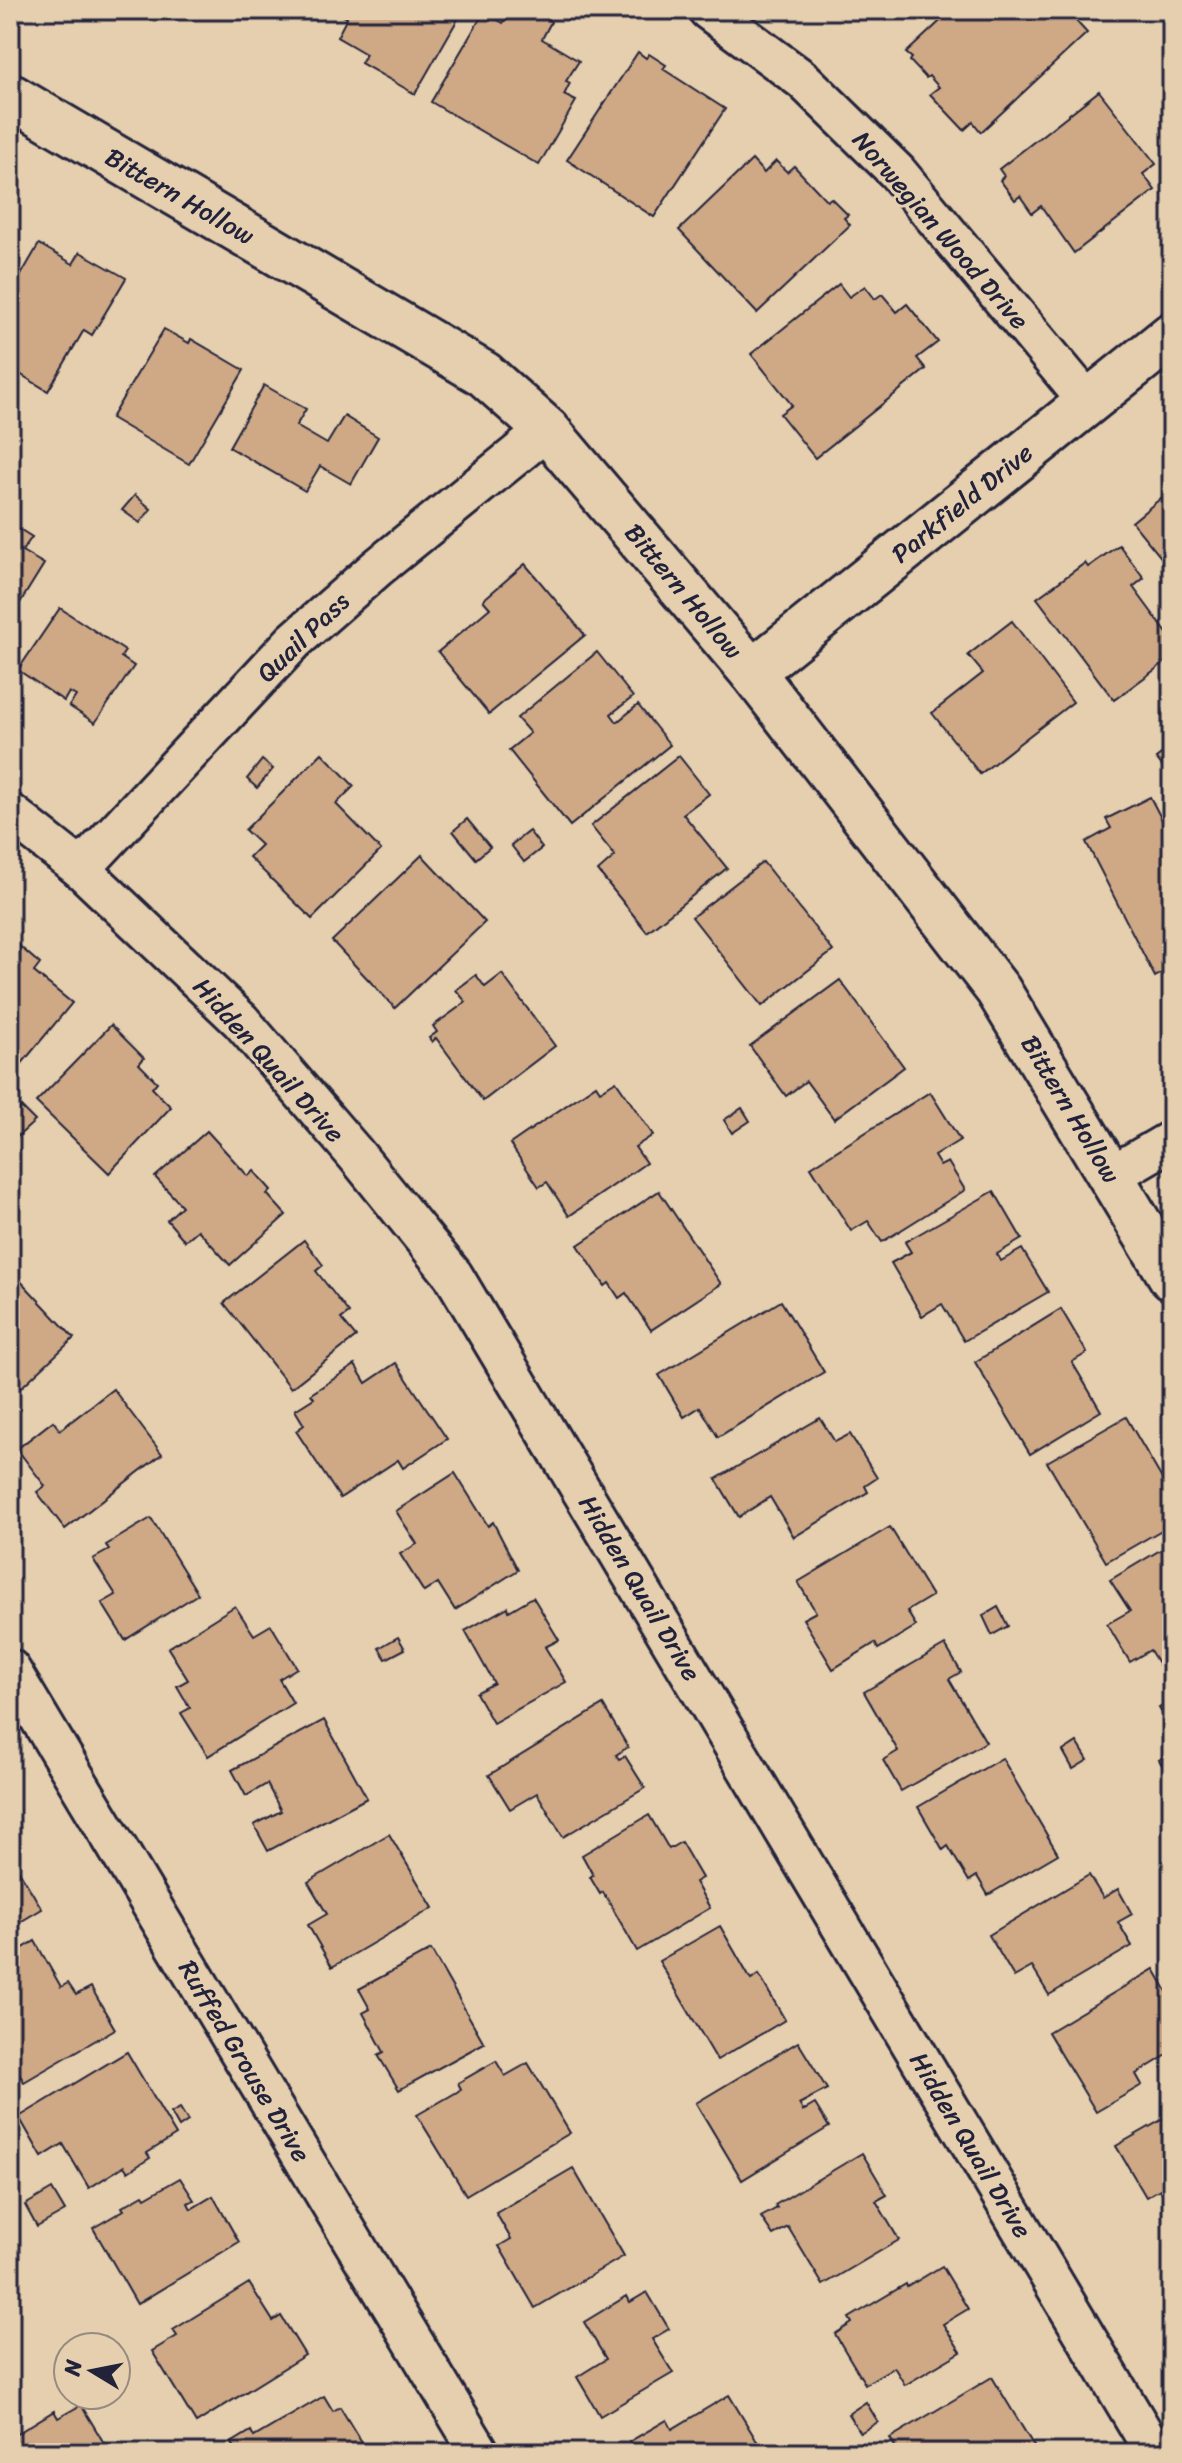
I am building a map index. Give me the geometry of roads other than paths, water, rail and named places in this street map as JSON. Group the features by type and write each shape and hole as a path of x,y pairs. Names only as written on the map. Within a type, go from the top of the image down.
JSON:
{"street":[{"name":"Norwegian Wood Drive","path":"708,10 803,80 897,172 1088,402"},
{"name":"Bittern Hollow","path":"10,96 484,374 547,430 752,672 998,990 1172,1278"},
{"name":"Parkfield Drive","path":"752,672 1172,335"},
{"name":"Quail Pass","path":"81,869 294,641 377,568 547,430"},
{"name":"Hidden Quail Drive","path":"10,813 81,869 241,1021 357,1156 453,1275 1155,2453"},
{"path":"1112,1175 1172,1140"},
{"name":"Ruffed Grouse Drive","path":"10,1669 480,2453"}]}
